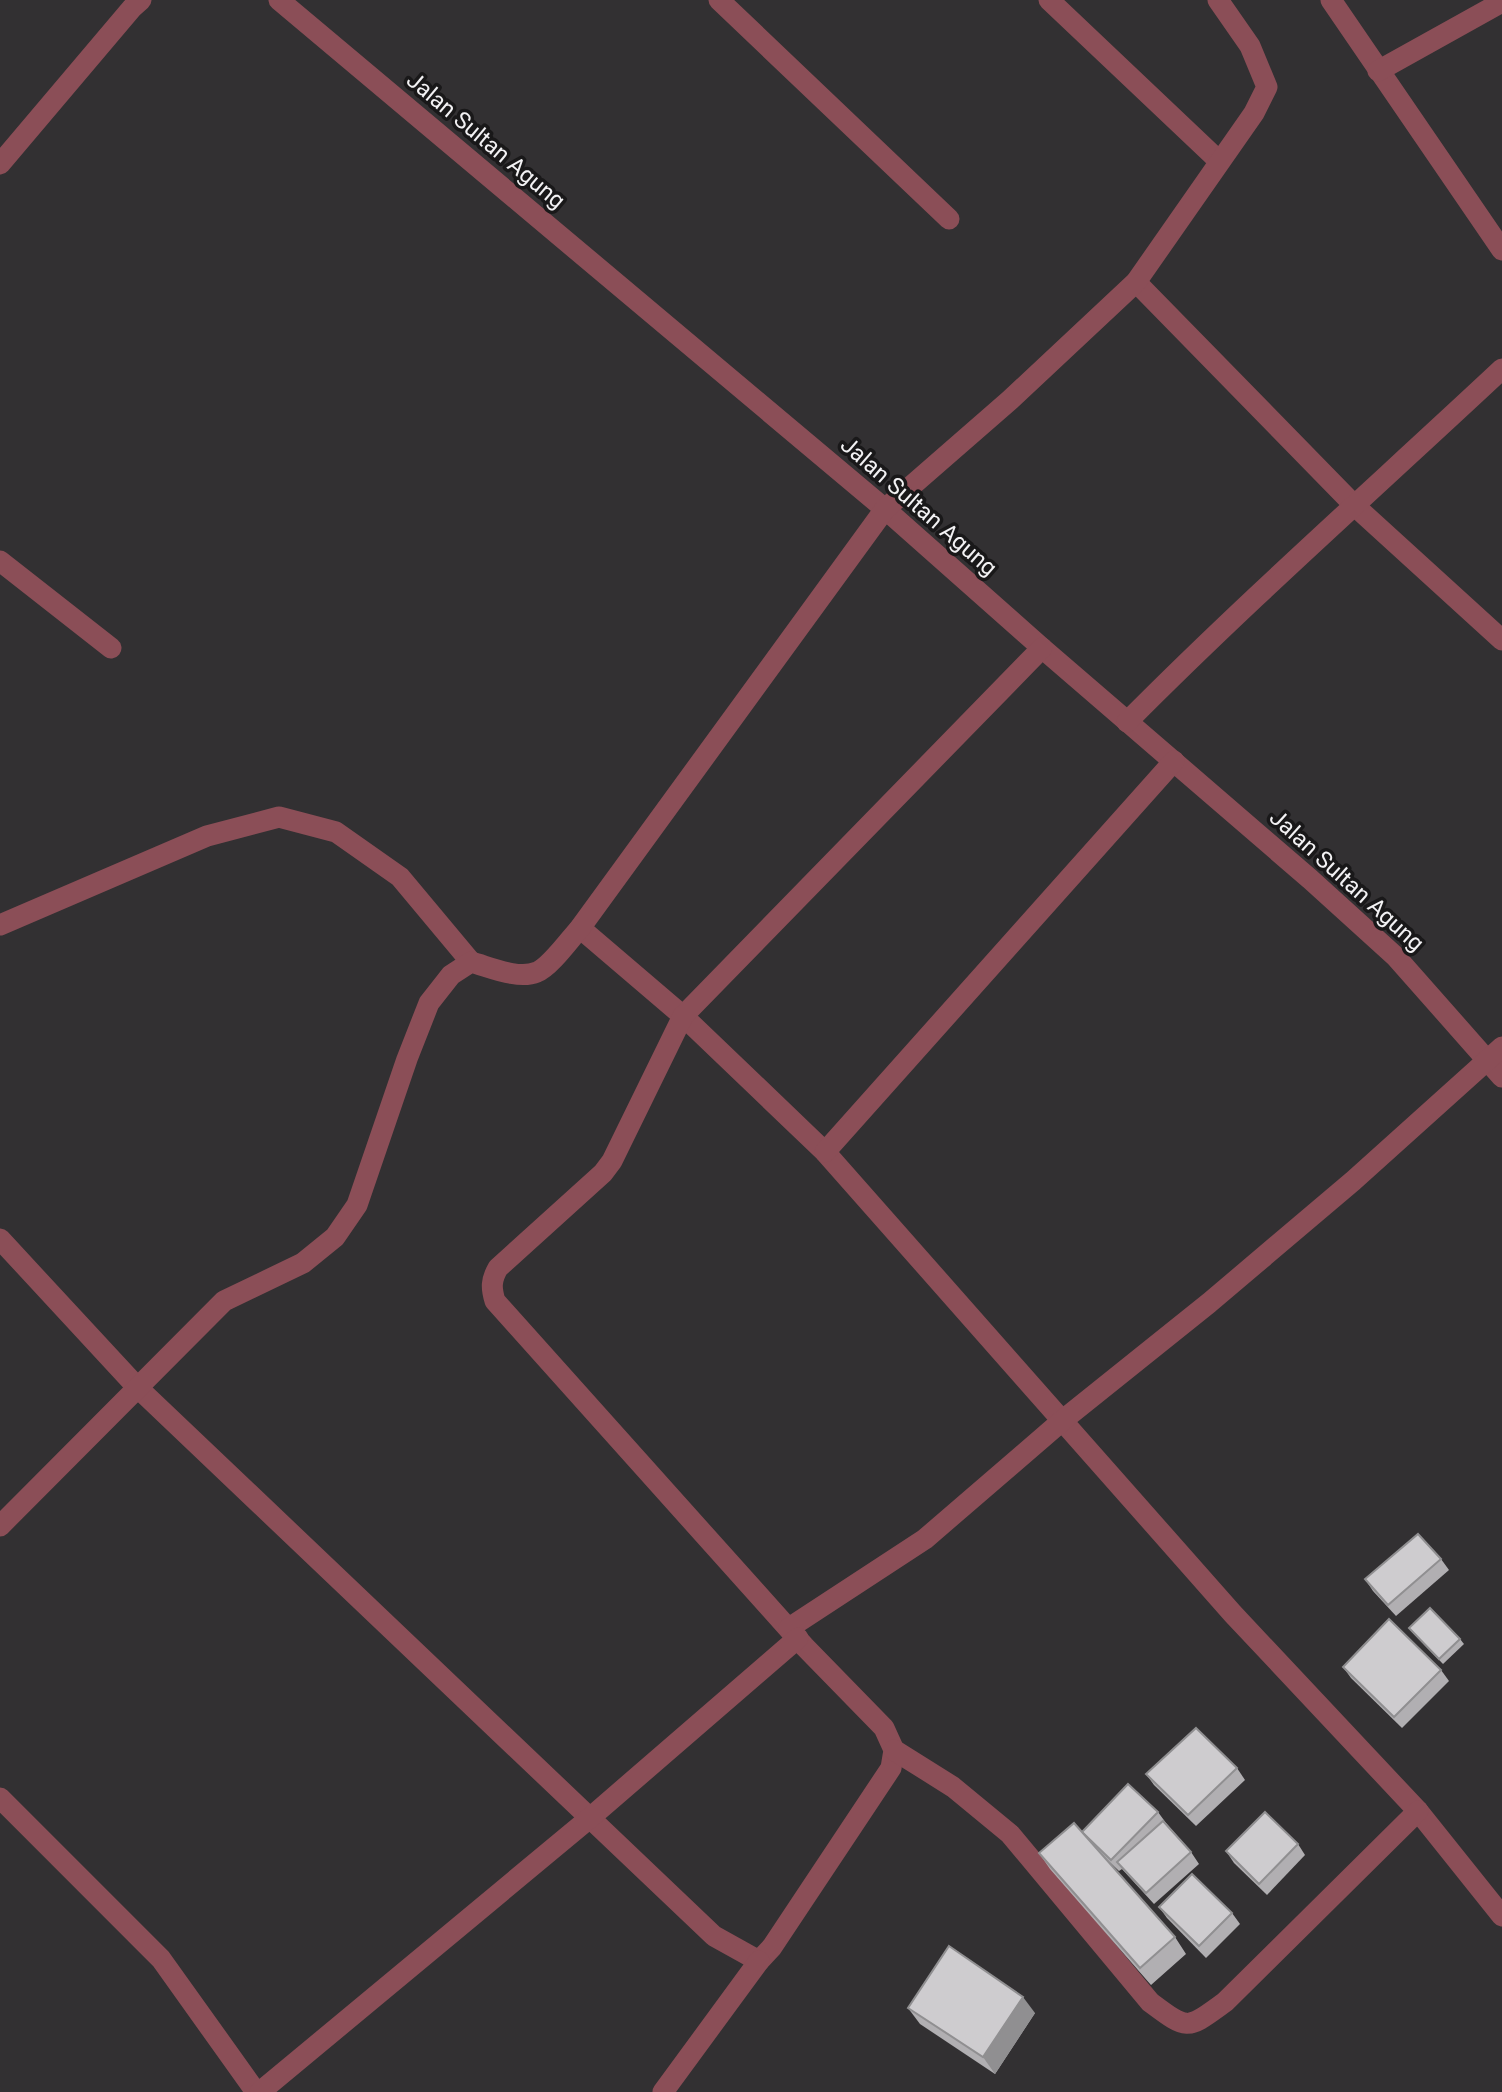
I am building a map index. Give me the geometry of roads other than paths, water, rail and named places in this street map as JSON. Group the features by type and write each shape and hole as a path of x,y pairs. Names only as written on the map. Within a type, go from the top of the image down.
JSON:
{"street":[{"name":"Jalan Sultan Agung","path":"279,0 885,509 1174,761 1396,957 1495,1053 1502,1077"},
{"path":"719,0 949,219"},
{"path":"1049,0 1219,161"},
{"path":"0,925 207,836 279,817 336,832 400,877 471,962 512,973 530,974 540,971 580,929 885,509 1010,400 1136,282 1254,113 1267,87 1250,46 1218,0"},
{"path":"1331,0 1502,250"},
{"path":"1378,71 1502,2"},
{"path":"0,164 130,3"},
{"path":"1136,282 1356,507 1502,640"},
{"path":"1127,722 1212,636 1356,507 1502,369"},
{"path":"0,561 111,648"},
{"path":"1042,648 683,1016 612,1161 595,1183 498,1268 491,1288 495,1301 793,1633 884,1728 894,1749 953,1787 1010,1834 1150,2002 1178,2023 1195,2023 1225,2002 1418,1811"},
{"path":"825,1152 1174,761"},
{"path":"580,929 683,1016 825,1152 1233,1614 1418,1811 1502,1916"},
{"path":"0,1526 224,1301 303,1263 335,1237 357,1205 429,1003 451,975 471,962"},
{"path":"0,1798 161,1959 258,2092 591,1817 745,1682 793,1633 925,1539 1063,1420 1220,1294 1353,1181 1495,1053"},
{"path":"0,1239 136,1387 714,1936 759,1961"},
{"path":"663,2092 772,1947 891,1768 894,1749"}]}
